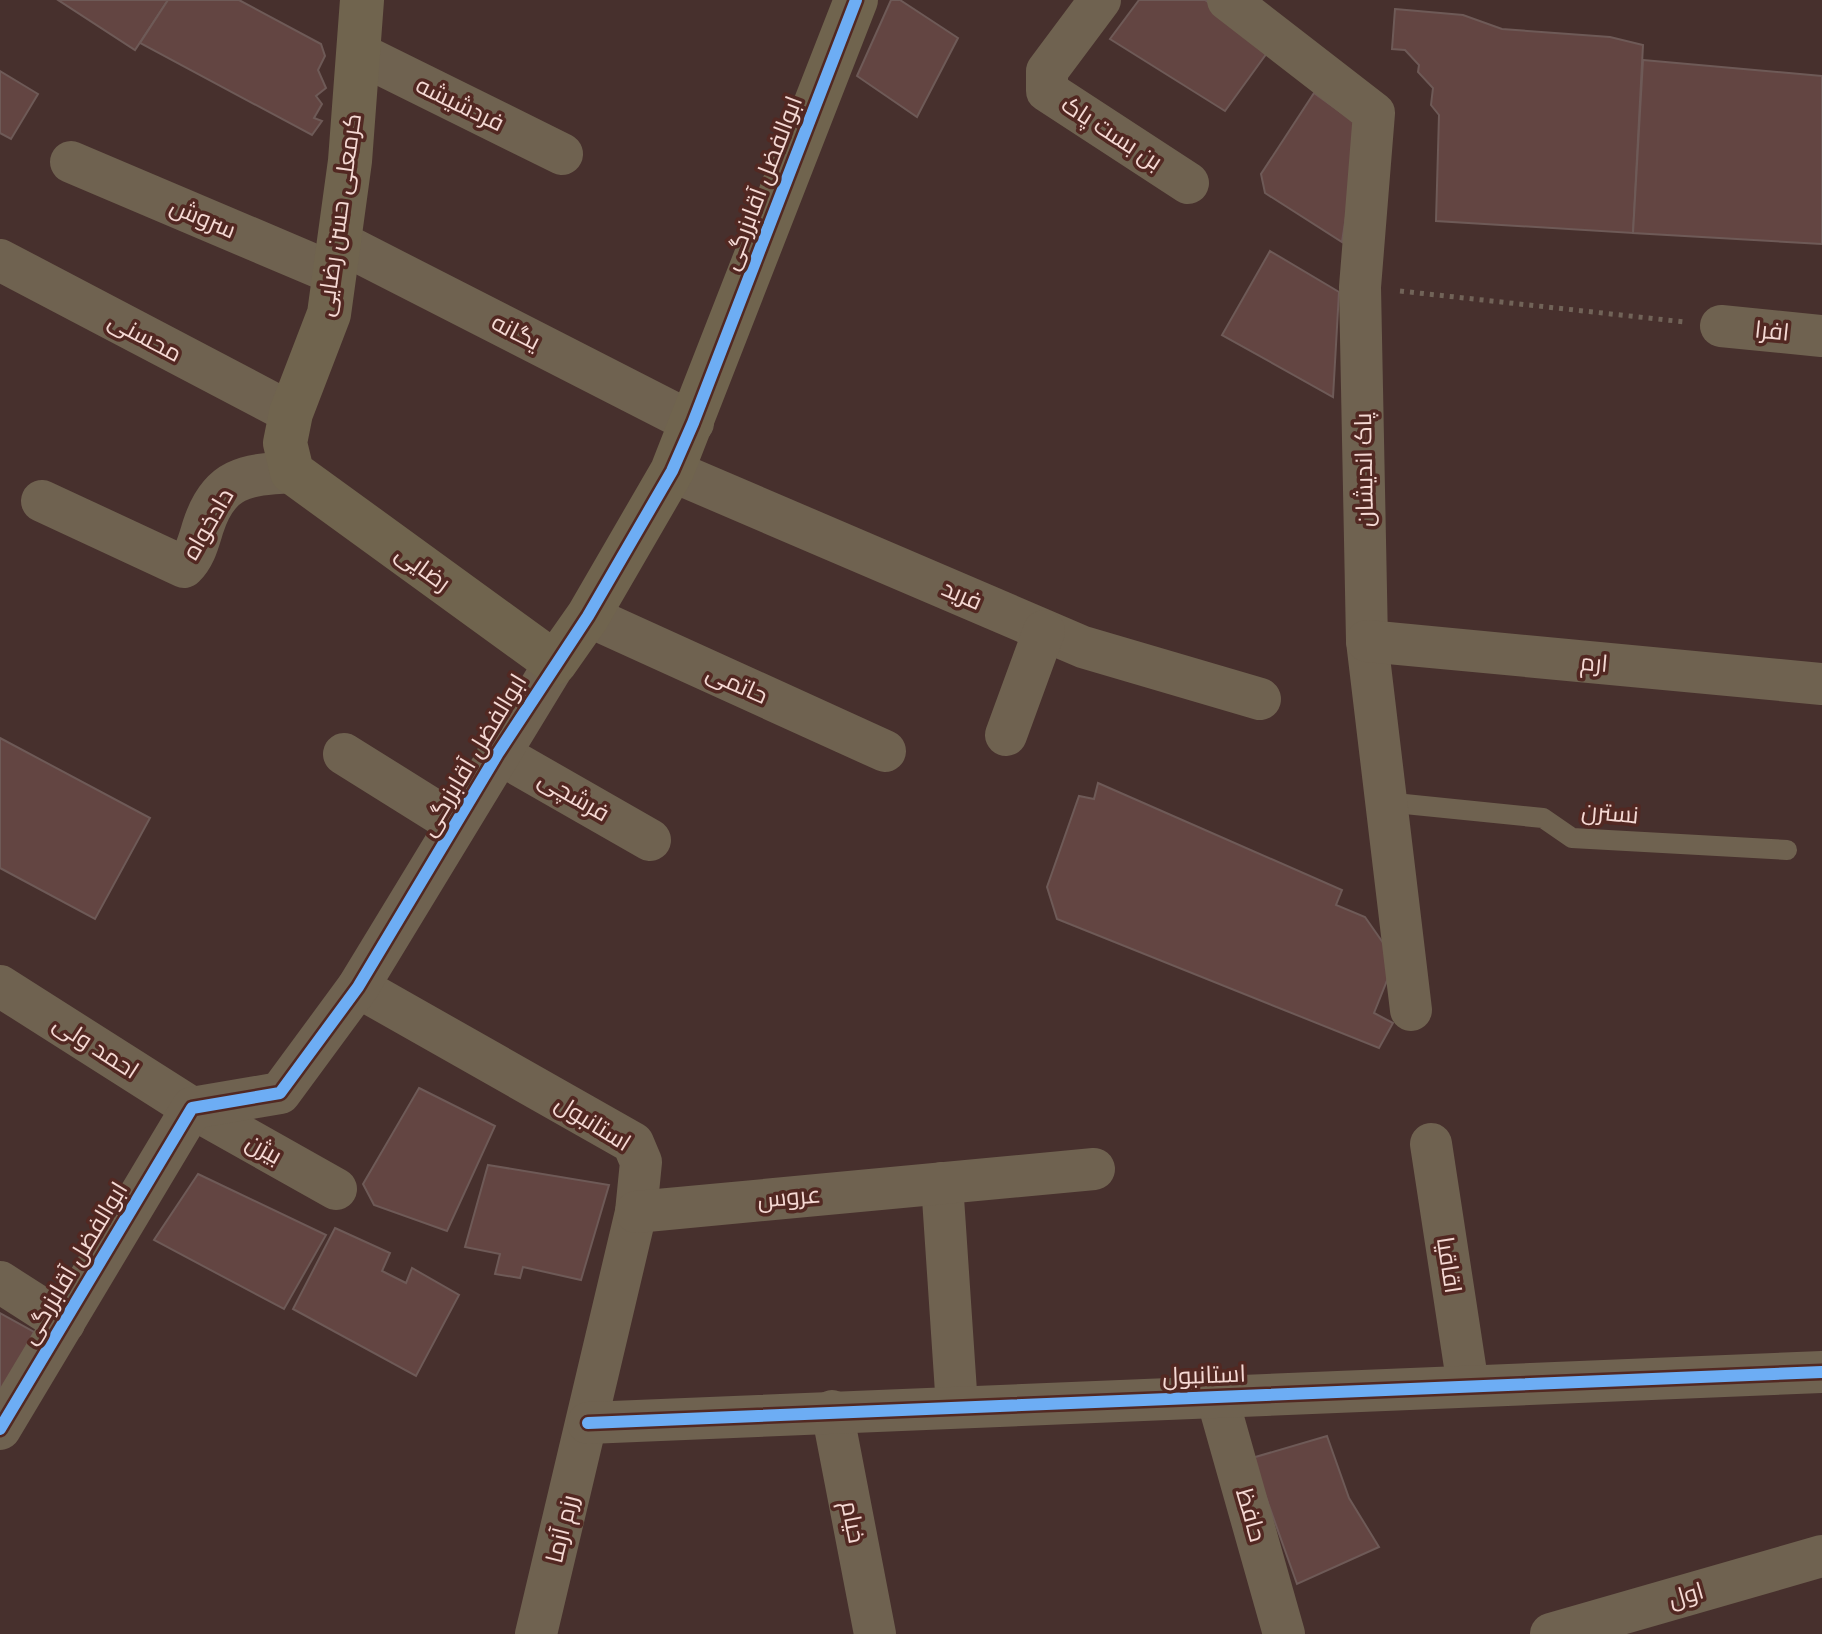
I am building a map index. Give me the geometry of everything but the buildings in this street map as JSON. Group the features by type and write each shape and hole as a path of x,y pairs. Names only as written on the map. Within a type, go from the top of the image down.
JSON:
{"street":[{"name":"کرمعلی حسن رضایی","path":"292,472 285,443 291,413 329,314 362,0"},
{"name":"ابوالفضل آقابزرگی","path":"0,1429 192,1108 280,1093 358,987 498,753 588,616 672,471 693,423 856,0"},
{"name":"بن بست پاک","path":"1100,0 1047,71 1047,91 1188,183"},
{"name":"پاک اندیشان","path":"1228,0 1374,113 1360,287 1367,641 1411,1010"},
{"name":"فردشیشه","path":"358,53 562,154"},
{"name":"سروش","path":"71,162 337,258"},
{"name":"یگانه","path":"337,258 693,423"},
{"name":"محسنی","path":"0,260 291,413"},
{"name":"افرا","path":"1721,326 1822,336"},
{"name":"فرید","path":"672,471 1083,647 1260,699"},
{"name":"دادخواه","path":"42,501 184,567 193,559 205,521 221,491 248,475 292,472"},
{"name":"رضایی","path":"292,472 555,663"},
{"name":"حاتمی","path":"588,616 885,751"},
{"path":"1006,735 1044,631"},
{"name":"ارم","path":"1367,641 1822,684"},
{"name":"فرشچی","path":"498,753 650,840"},
{"path":"344,754 456,824"},
{"name":"احمد ولی","path":"0,986 192,1108"},
{"name":"استانبول","path":"358,987 633,1143 641,1162 636,1212 588,1423 1822,1372"},
{"name":"بیژن","path":"192,1108 336,1189"},
{"name":"اقاقیا","path":"1431,1144 1468,1386"},
{"name":"عروس","path":"636,1212 1094,1169"},
{"path":"942,1183 957,1407"},
{"path":"0,1282 64,1323"},
{"name":"حافظ","path":"1217,1397 1284,1634"},
{"name":"خیام","path":"832,1411 875,1634"},
{"name":"رزم آزما","path":"536,1634 588,1423"},
{"name":"اول","path":"1551,1634 1822,1556"}],"lane":[{"name":"نسترن","path":"1385,802 1543,818 1572,838 1787,850"}],"path":[{"path":"1360,287 1721,326"}],"cycle path":[{"path":"0,1429 192,1108 280,1093 358,987 498,753 588,616 672,471 693,423 856,0"},
{"path":"588,1423 1822,1372"}]}
